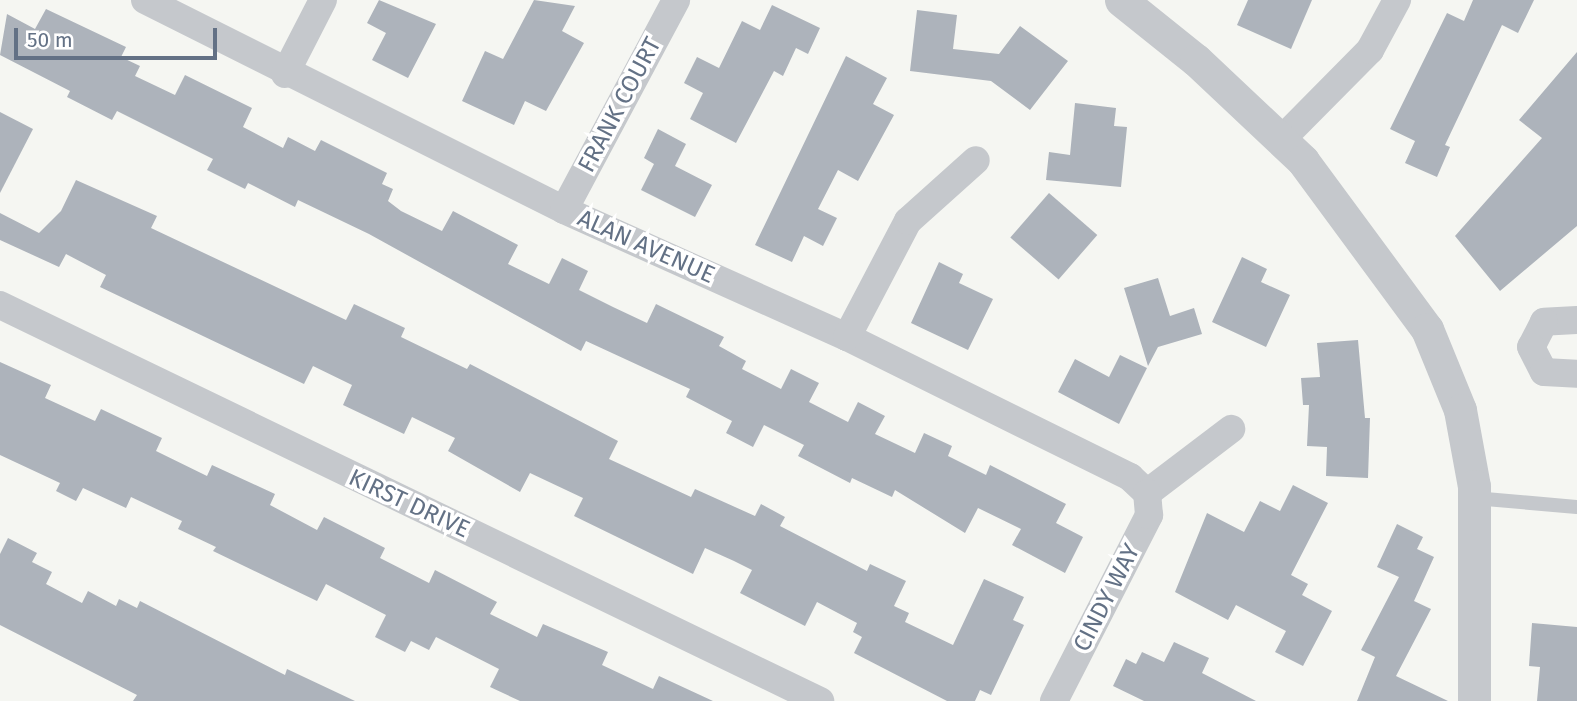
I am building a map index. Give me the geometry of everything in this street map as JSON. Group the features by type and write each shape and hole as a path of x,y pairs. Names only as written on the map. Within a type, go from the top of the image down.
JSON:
{"street":[{"name":"ALAN AVENUE","path":"145,0 285,74 564,210 848,337 1130,477 1147,493"},
{"path":"285,74 323,0"},
{"name":"FRANK COURT","path":"564,210 676,0"},
{"path":"1121,0 1282,139 1352,221 1427,329 1460,410 1474,498 1474,701"},
{"path":"1282,139 1370,50 1397,0"},
{"path":"848,337 908,221 943,183 976,160"},
{"name":"KIRST DRIVE","path":"0,304 820,701"},
{"path":"1577,320 1563,316 1544,322 1531,347 1544,372 1577,374"},
{"path":"1147,493 1231,429"},
{"name":"CINDY WAY","path":"1054,701 1149,515 1147,493"}],"lane":[{"path":"1474,498 1577,507"}],"building":[{"path":"379,0 436,24 408,78 372,60 386,33 367,23"},
{"path":"534,0 575,6 562,31 584,43 546,111 525,101 514,125 462,101 485,51 503,59"},
{"path":"1248,0 1312,0 1291,49 1237,25"},
{"path":"1473,0 1534,0 1518,33 1502,25 1445,145 1450,147 1437,177 1405,163 1415,141 1390,129 1447,13 1464,21"},
{"path":"772,5 820,28 808,54 796,48 783,76 774,71 736,143 690,119 703,93 684,83 697,57 719,68 742,21 760,30"},
{"path":"46,9 126,47 121,57 140,66 135,76 175,95 185,75 252,108 243,127 283,148 288,137 315,151 321,140 387,173 382,184 393,189 388,201 401,211 442,231 453,211 518,245 508,264 549,284 562,258 588,271 579,290 647,323 656,304 724,337 719,346 746,361 742,369 781,389 791,369 819,383 809,402 848,422 858,402 885,416 875,434 915,453 924,433 952,446 948,456 986,475 990,465 1066,504 1056,523 1083,537 1065,573 1012,545 1021,529 978,508 965,533 895,490 892,497 852,478 850,483 798,456 804,445 764,425 753,447 726,433 732,421 686,397 690,389 586,341 581,351 369,234 298,200 295,207 248,183 245,189 207,170 213,159 117,111 112,120 67,97 70,91 0,55 7,14 35,29"},
{"path":"917,10 957,15 953,49 999,54 1020,26 1068,61 1030,110 991,81 910,71"},
{"path":"1577,52 1577,226 1500,291 1455,236 1542,138 1519,120"},
{"path":"846,56 887,78 873,104 894,115 858,181 838,170 818,209 837,218 823,246 804,236 792,262 755,245"},
{"path":"1075,103 1116,108 1114,126 1127,127 1121,187 1046,180 1049,152 1070,155"},
{"path":"0,112 33,129 0,193"},
{"path":"658,129 686,144 675,166 712,185 695,217 641,190 654,164 644,158"},
{"path":"76,180 157,216 151,228 346,320 354,304 405,328 401,337 467,369 470,364 618,441 609,459 691,497 695,489 755,516 761,504 785,517 780,526 867,571 870,564 906,581 894,606 909,613 905,622 953,645 984,579 1024,597 1013,620 1024,625 991,695 980,690 975,701 947,701 854,653 862,637 853,632 857,623 817,602 805,626 740,593 752,570 734,561 705,548 693,574 574,516 583,498 530,473 520,492 448,451 455,438 412,417 404,434 343,405 352,385 313,366 304,384 100,287 106,275 66,254 59,267 0,240 0,213 39,233 61,211"},
{"path":"1049,193 1097,235 1059,280 1010,238"},
{"path":"1242,257 1267,269 1261,282 1290,295 1266,347 1212,322"},
{"path":"939,262 963,274 959,283 993,299 968,350 911,323"},
{"path":"1158,278 1170,316 1194,308 1202,334 1158,347 1148,366 1124,288"},
{"path":"1358,340 1365,418 1370,418 1368,478 1326,476 1327,447 1307,446 1309,405 1303,405 1301,378 1320,377 1317,343"},
{"path":"1120,355 1147,368 1119,424 1058,392 1075,359 1109,377"},
{"path":"0,362 51,385 45,398 95,421 101,409 162,438 156,451 207,476 212,465 275,494 270,505 317,530 324,517 385,548 380,558 429,583 435,570 497,602 490,614 537,637 543,624 608,652 602,665 653,689 659,676 713,701 520,701 490,687 499,669 436,637 429,650 411,641 405,652 375,637 386,615 326,584 317,601 213,551 216,547 178,529 182,521 131,497 126,508 83,488 76,501 56,491 60,483 0,455"},
{"path":"1293,485 1328,503 1291,575 1308,584 1302,595 1332,611 1303,666 1275,652 1286,631 1236,605 1228,620 1175,592 1207,513 1244,532 1260,501 1280,511"},
{"path":"1397,524 1423,537 1417,549 1434,557 1414,601 1431,609 1396,676 1448,701 1357,701 1375,657 1361,650 1399,577 1377,567"},
{"path":"8,538 37,553 32,562 52,572 46,584 82,603 88,591 116,606 119,599 137,608 140,601 285,675 287,669 355,701 133,701 137,695 0,625 0,554"},
{"path":"1532,623 1577,627 1577,701 1537,701 1540,667 1529,666"},
{"path":"1174,642 1209,658 1202,673 1256,701 1144,701 1113,686 1126,659 1136,664 1142,652 1164,662"}]}
